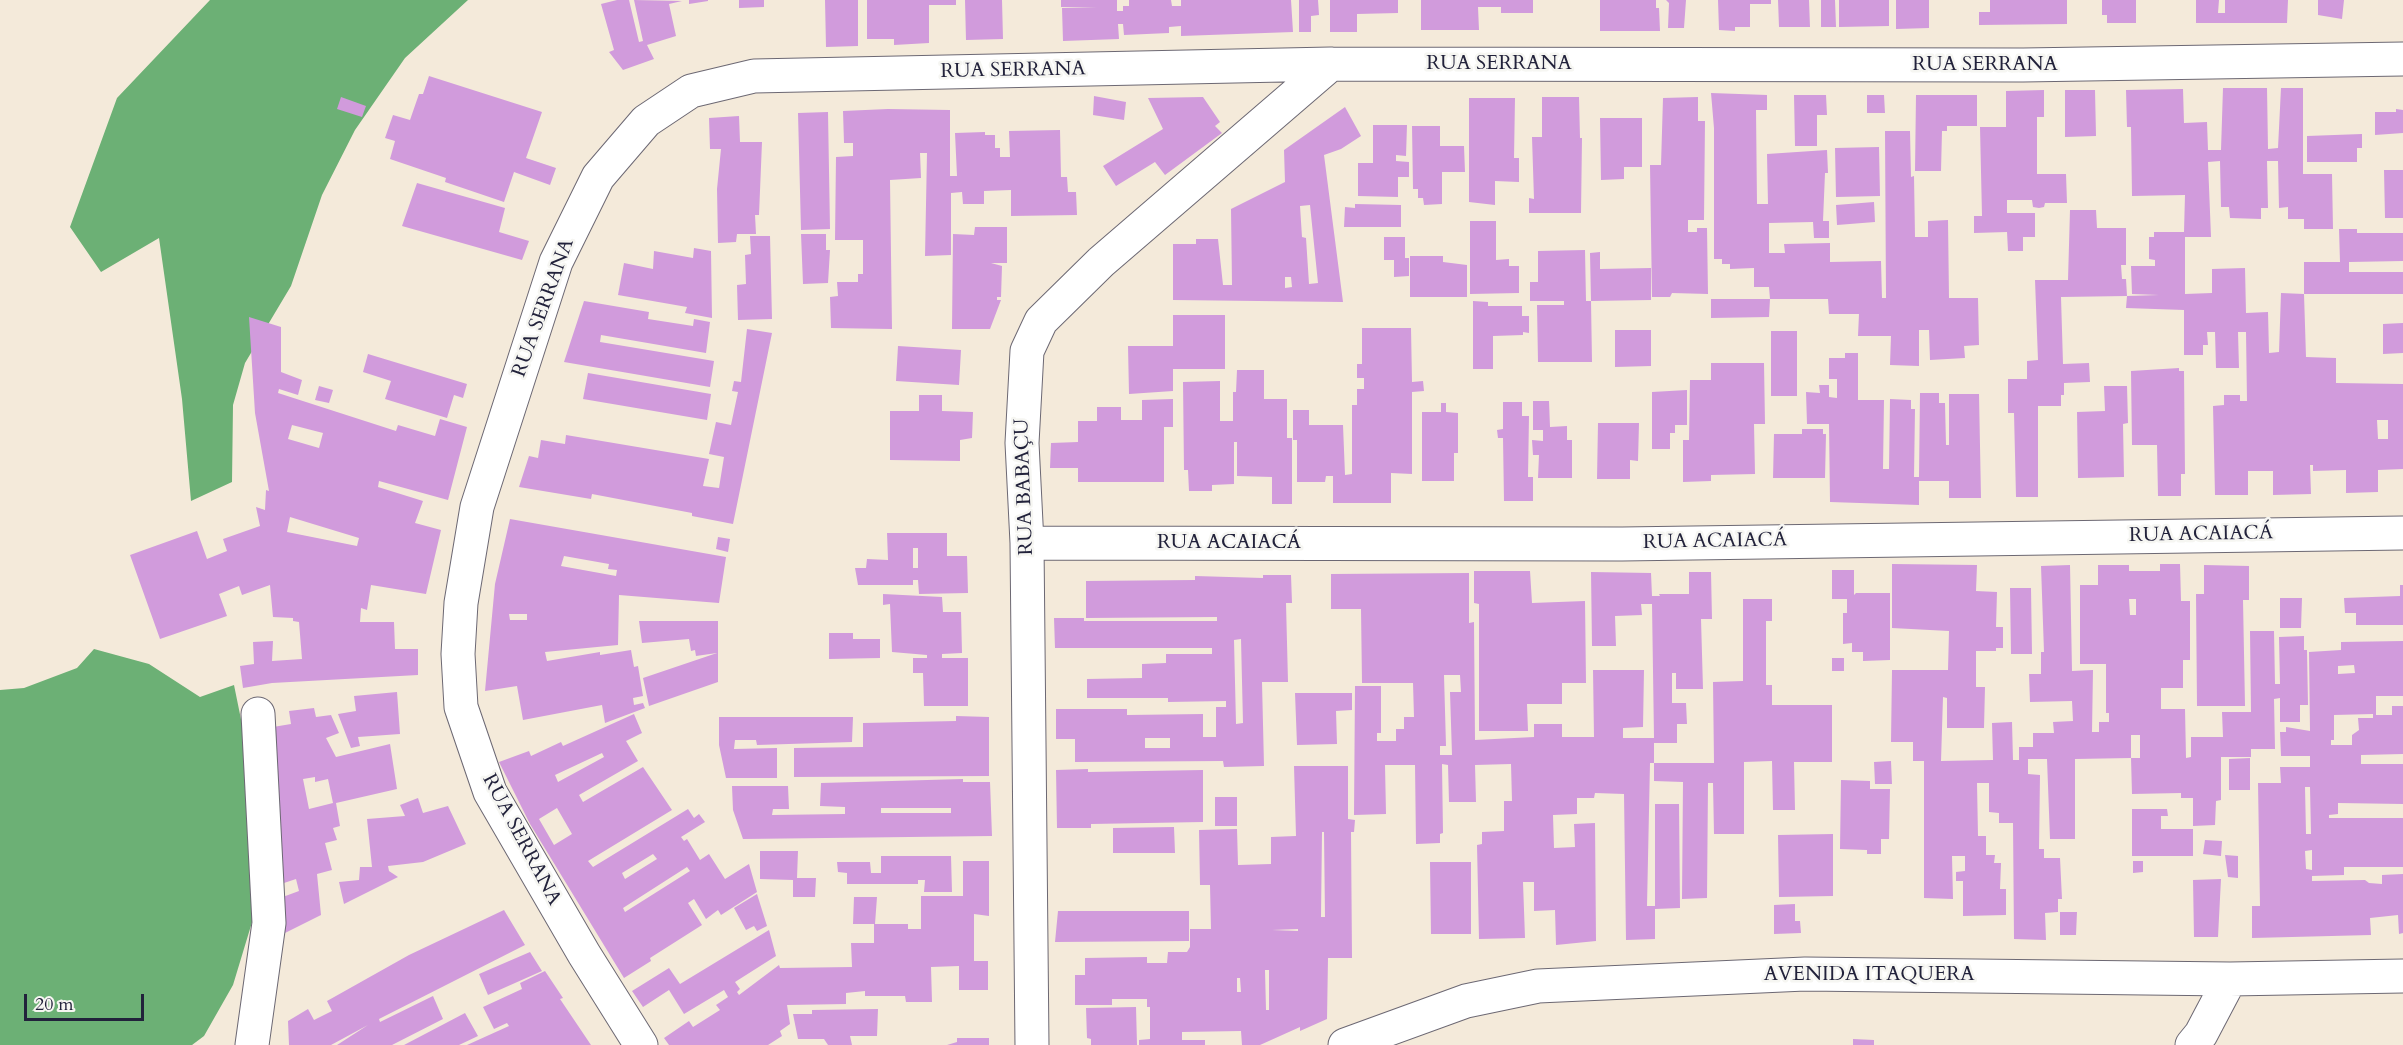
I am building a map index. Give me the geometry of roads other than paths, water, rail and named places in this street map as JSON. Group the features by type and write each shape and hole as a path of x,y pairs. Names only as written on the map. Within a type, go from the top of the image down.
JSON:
{"street":[{"name":"RUA SERRANA","path":"641,1045 584,954 490,792 461,707 458,654 460,603 477,507 556,262 598,177 646,121 691,91 754,76 1331,64 2023,65 2403,59"},
{"name":"RUA BABAÇU","path":"1032,1045 1027,543 1022,443 1023,382 1027,351 1041,321 1101,262 1331,64"},
{"name":"RUA ACAIACÁ","path":"1027,543 1622,544 2403,533"},
{"path":"252,1045 269,923 258,714"},
{"name":"AVENIDA ITAQUERA","path":"1345,1045 1466,1001 1538,986 1805,974 2229,979 2403,976"},
{"path":"2192,1045 2201,1034 2229,979"}]}
